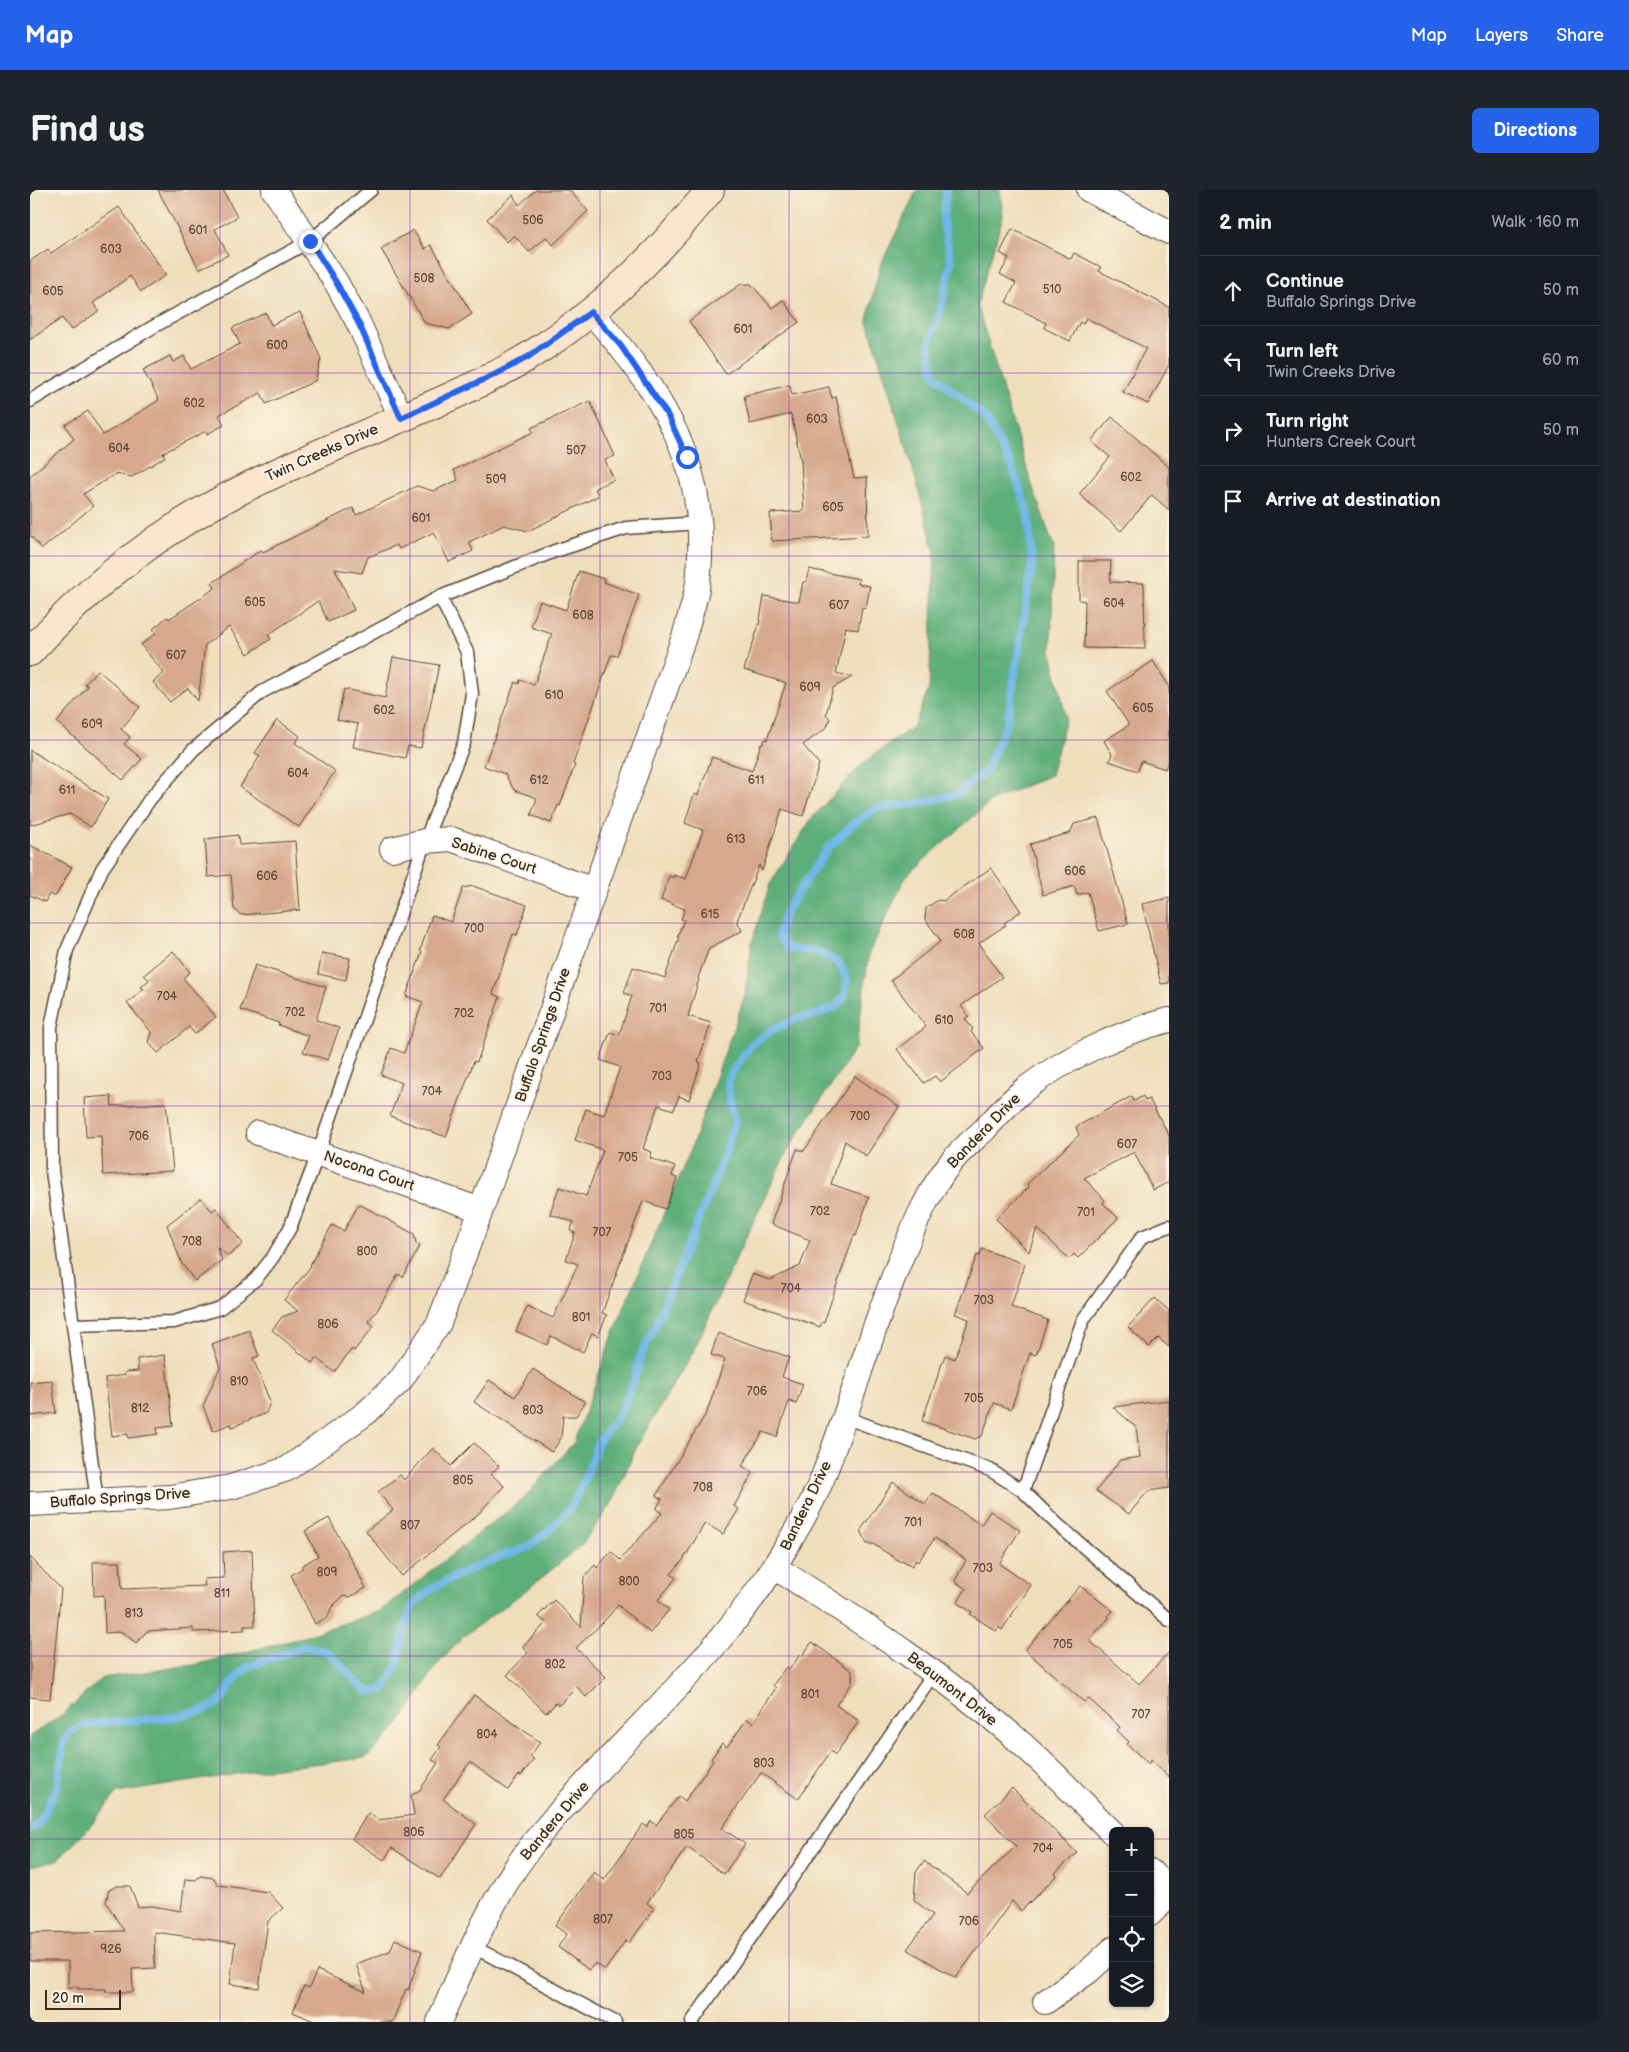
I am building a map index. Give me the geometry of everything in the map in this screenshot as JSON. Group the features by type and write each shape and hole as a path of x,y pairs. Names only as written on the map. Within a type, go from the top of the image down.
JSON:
{"street":[{"path":"274,190 336,282 359,324 401,418"},
{"name":"Twin Creeks Drive","path":"30,652 70,610 105,579 160,538 198,513 240,490 295,464 401,418 494,375 528,357 591,312 624,285 660,248 710,190"},
{"path":"1089,190 1125,198 1169,232"},
{"name":"Buffalo Springs Drive","path":"30,1504 179,1496 231,1486 287,1469 366,1413 400,1381 439,1323 481,1210 685,634 698,585 701,548 700,523 696,491 687,457 668,416 621,346 591,312"},
{"name":"Sabine Court","path":"392,849 425,841 451,839 594,890"},
{"name":"Bandera Drive","path":"439,2022 472,1946 504,1887 542,1832 699,1665 750,1602 774,1567 798,1526 825,1472 883,1301 922,1209 951,1162 1023,1090 1057,1068 1112,1040 1146,1026 1169,1020"},
{"name":"Nocona Court","path":"258,1133 481,1210"},
{"name":"Beaumont Drive","path":"774,1567 876,1631 962,1694 1032,1753 1109,1830"},
{"path":"1151,1872 1169,1890"},
{"path":"1154,1910 1169,1896"},
{"path":"1045,2002 1089,1971 1109,1953"}],"lane":[{"path":"30,401 153,327 310,241 370,190"},
{"path":"97,1501 52,1171 51,1027 67,950 102,869 150,799 193,750 262,692 440,598 555,551 626,528 700,523"},
{"path":"73,1325 174,1322 220,1308 256,1279 273,1257 290,1228 318,1154 425,841 464,743 472,694 467,652 440,598"},
{"path":"1023,1491 1083,1320 1142,1237 1169,1226"},
{"path":"844,1417 990,1470 1023,1491 1057,1524 1169,1620"},
{"path":"692,2022 934,1674"},
{"path":"472,1946 615,2022"}],"green space":[{"path":"917,190 1000,190 1003,216 977,305 1031,482 1054,548 1051,651 1066,718 1051,775 991,801 906,876 869,953 856,1047 788,1150 693,1352 638,1444 611,1505 581,1546 529,1588 464,1636 436,1666 400,1724 366,1758 269,1769 117,1793 89,1828 57,1861 30,1867 30,1736 62,1715 102,1678 194,1665 297,1639 380,1611 524,1498 574,1442 615,1329 691,1149 745,995 752,942 770,884 811,819 864,762 914,726 929,688 935,553 912,466 867,320 880,266"}],"building":[{"path":"158,190 223,190 237,217 215,229 228,255 199,269"},
{"path":"536,190 569,190 588,211 553,245 546,237 529,252 514,235 507,242 487,219 513,195 519,205"},
{"path":"119,207 166,275 141,292 130,276 93,303 99,311 71,330 62,318 30,340 30,261 48,249 51,253"},
{"path":"1012,229 1071,259 1074,253 1101,267 1099,271 1169,307 1169,365 1148,404 1123,392 1146,348 1086,318 1083,324 1080,322 1070,341 1044,328 1046,323 1006,302 1016,283 1000,274 1009,258 1000,253"},
{"path":"413,230 425,249 431,245 472,314 449,329 425,323 381,249"},
{"path":"741,284 751,284 772,308 783,300 799,322 726,374 689,321"},
{"path":"300,312 321,359 315,381 266,404 261,393 219,415 224,425 207,434 206,431 163,453 165,457 132,477 116,474 83,494 93,506 42,549 30,535 30,476 74,439 65,425 88,411 103,435 159,400 143,370 170,356 173,362 184,356 191,369 240,344 232,328 266,313 271,325"},
{"path":"790,385 792,395 829,387 832,398 836,397 854,478 867,477 868,536 772,541 770,513 804,511 801,461 791,414 750,424 744,396"},
{"path":"590,401 615,456 605,460 614,480 595,488 598,496 528,531 504,525 469,542 473,551 449,562 434,532 399,549 397,545 368,557 362,573 335,569 354,610 328,622 318,601 268,635 271,639 248,654 229,627 205,645 198,701 188,688 170,702 153,682 164,673 141,645 156,633 153,629 167,617 169,619 215,588 212,583 261,550 263,552 353,508 356,515 417,486 433,491 458,480 454,470 533,432 531,428"},
{"path":"1112,417 1169,467 1169,510 1152,495 1121,531 1079,494 1110,457 1091,441"},
{"path":"1079,561 1111,561 1110,582 1144,583 1145,649 1084,648 1085,601 1079,600"},
{"path":"809,569 859,579 858,584 870,586 866,608 862,607 858,630 846,627 836,673 852,677 833,688 826,714 830,719 827,727 803,745 819,764 803,816 782,809 762,871 759,865 737,921 742,931 709,948 698,978 688,1016 711,1023 698,1062 701,1063 689,1100 679,1096 674,1110 658,1105 643,1149 652,1152 650,1158 675,1167 672,1176 677,1178 666,1209 643,1201 602,1313 607,1315 598,1336 592,1333 583,1352 551,1336 547,1345 516,1331 527,1306 553,1318 578,1264 566,1260 575,1233 570,1231 574,1222 550,1214 559,1187 586,1196 603,1150 575,1140 586,1109 604,1115 620,1067 600,1060 610,1032 619,1035 632,996 624,993 633,967 665,978 684,920 681,919 685,909 661,900 669,876 674,878 674,875 686,879 703,830 685,823 694,794 698,795 712,757 752,771 761,744 763,744 765,739 767,740 786,683 744,670 759,625 764,596 799,602 803,582 806,582"},
{"path":"579,571 604,579 604,582 639,595 617,656 611,655 573,764 575,765 560,806 558,805 551,823 531,815 537,798 514,790 505,774 484,766 515,682 519,684 520,680 534,685 552,634 531,627 540,601 566,610"},
{"path":"393,657 439,665 421,748 408,746 405,758 353,747 358,724 337,720 344,689 385,698"},
{"path":"1153,661 1169,686 1169,758 1165,769 1141,761 1138,771 1109,761 1112,754 1104,741 1129,725 1107,691"},
{"path":"98,670 140,707 121,729 130,737 124,744 142,759 123,780 57,722 88,686 85,684"},
{"path":"277,720 300,736 295,743 335,771 299,827 240,787 260,756 255,753"},
{"path":"30,750 108,799 91,827 70,814 30,825"},
{"path":"1098,818 1128,924 1099,931 1088,892 1077,895 1074,886 1043,895 1030,844 1070,833 1074,824"},
{"path":"238,835 239,845 295,841 300,910 241,915 234,909 231,875 208,877 205,839"},
{"path":"30,845 72,867 57,894 54,897 49,894 45,902 30,895"},
{"path":"991,868 1021,911 1004,923 1006,925 979,943 1002,977 961,1006 969,1016 965,1019 973,1029 971,1032 984,1048 940,1082 935,1076 924,1083 897,1049 926,1027 891,980 941,941 925,919 926,908 938,900 943,901"},
{"path":"473,886 527,905 517,935 513,934 493,994 500,997 477,1062 474,1061 446,1137 390,1116 402,1083 381,1075 391,1048 404,1053 423,1002 406,996 422,952 420,951 432,915 451,922 463,888"},
{"path":"1169,898 1169,983 1161,984 1142,904"},
{"path":"173,951 190,972 183,978 216,1017 195,1034 189,1027 158,1053 148,1042 151,1032 127,1003 144,989 141,987 149,980 144,975"},
{"path":"322,953 350,958 346,980 318,974"},
{"path":"255,965 326,987 316,1020 339,1028 328,1060 303,1052 309,1036 278,1025 279,1023 240,1010"},
{"path":"855,1076 899,1107 866,1156 845,1141 831,1184 869,1197 824,1322 822,1322 820,1327 743,1300 752,1274 770,1280 800,1266 810,1240 771,1224 797,1149 804,1151"},
{"path":"111,1096 112,1106 166,1103 173,1171 103,1175 101,1136 86,1137 84,1098"},
{"path":"1132,1096 1134,1101 1143,1096 1146,1101 1149,1099 1169,1135 1169,1182 1153,1190 1134,1152 1084,1178 1105,1200 1103,1203 1118,1218 1078,1258 1074,1254 1069,1259 1037,1228 1029,1252 996,1219 1029,1187 1027,1184 1079,1135 1076,1127"},
{"path":"201,1198 212,1211 216,1208 243,1244 228,1256 217,1247 222,1260 195,1281 182,1264 167,1225"},
{"path":"359,1204 414,1234 416,1243 420,1246 403,1277 398,1274 377,1311 368,1321 374,1326 354,1351 352,1349 334,1372 316,1358 312,1363 272,1330 282,1317 298,1311 284,1300 311,1266 332,1225 344,1231"},
{"path":"982,1249 1025,1264 1011,1307 1048,1320 1036,1355 1030,1353 1011,1409 994,1403 982,1436 975,1439 922,1421 945,1355 955,1359 969,1319 955,1314 977,1255 980,1256"},
{"path":"1155,1298 1169,1311 1169,1347 1158,1338 1149,1347 1128,1327"},
{"path":"249,1330 259,1356 253,1358 270,1402 266,1413 232,1427 231,1424 213,1431 203,1406 220,1367 212,1344"},
{"path":"718,1333 789,1357 782,1377 803,1384 796,1404 789,1401 777,1437 763,1432 742,1466 753,1473 734,1506 739,1509 723,1534 705,1523 683,1560 671,1574 676,1578 658,1600 669,1610 650,1633 618,1605 576,1648 606,1677 586,1697 577,1687 559,1705 556,1703 546,1713 507,1675 528,1653 522,1647 546,1623 538,1616 554,1600 581,1627 584,1577 595,1565 597,1568 611,1551 620,1560 662,1513 656,1509 662,1499 656,1496 707,1412 725,1359 711,1355"},
{"path":"165,1355 173,1426 157,1428 158,1434 152,1435 128,1438 128,1434 112,1436 105,1378 125,1375 125,1372 138,1371 137,1359"},
{"path":"533,1369 585,1402 576,1416 563,1416 561,1438 552,1452 474,1402 489,1380 515,1397"},
{"path":"52,1380 56,1413 30,1416 30,1382"},
{"path":"1169,1400 1169,1488 1148,1491 1129,1514 1096,1491 1120,1460 1140,1457 1136,1427 1113,1407"},
{"path":"474,1443 499,1466 491,1474 504,1486 477,1515 402,1576 366,1531 393,1510 378,1492 400,1475 404,1480 433,1448 451,1466"},
{"path":"893,1482 925,1504 933,1493 981,1525 990,1511 1020,1530 999,1564 1031,1585 1002,1630 999,1627 996,1631 957,1603 966,1589 955,1581 966,1560 935,1538 918,1562 916,1560 912,1566 902,1560 901,1562 873,1544 867,1544 861,1530"},
{"path":"329,1518 366,1588 350,1597 343,1596 331,1608 328,1617 315,1624 291,1575 303,1568 301,1566 318,1556 305,1531"},
{"path":"252,1550 255,1626 244,1626 244,1630 193,1632 193,1628 147,1631 136,1643 122,1632 105,1633 104,1595 94,1596 93,1562 120,1562 122,1589 205,1586 204,1579 224,1578 223,1552"},
{"path":"30,1557 61,1589 50,1699 30,1697"},
{"path":"1080,1586 1113,1611 1089,1640 1139,1684 1169,1652 1169,1777 1151,1760 1149,1764 1127,1744 1129,1742 1117,1730 1120,1727 1088,1698 1084,1702 1025,1650"},
{"path":"812,1642 852,1671 852,1683 836,1705 859,1721 835,1755 831,1751 798,1799 761,1773 722,1828 745,1844 724,1874 687,1847 647,1903 654,1909 629,1943 626,1940 605,1970 595,1963 589,1970 558,1947 567,1934 555,1926 594,1872 604,1880 643,1824 647,1827 651,1821 656,1825 679,1796 685,1801 713,1761 711,1759 722,1743 727,1747 747,1719 753,1723 776,1688 773,1685 786,1667 789,1670"},
{"path":"474,1695 540,1742 530,1757 534,1759 508,1790 470,1762 443,1799 476,1824 440,1879 392,1848 384,1860 352,1839 368,1813 379,1820 414,1815 411,1795 420,1790 438,1763 432,1760 441,1747 438,1745"},
{"path":"1012,1788 1077,1853 1055,1873 1057,1875 1021,1911 1012,1901 956,1978 907,1949 933,1915 914,1900 916,1872 924,1861 967,1893 1016,1846 985,1814"},
{"path":"200,1876 214,1878 218,1885 268,1892 283,1908 268,1921 259,1988 230,1984 235,1943 154,1932 155,1968 132,1969 133,1992 106,1992 106,1989 68,1987 68,1961 30,1961 30,1933 124,1931 106,1902 109,1890 117,1886 130,1886 138,1907 152,1906 181,1911 185,1879 196,1880"},
{"path":"395,1939 422,1951 408,1990 406,1989 392,2022 316,2022 293,2012 304,1986 309,1988 317,1970 366,1992 356,1964 390,1951"}],"waterway":[{"path":"30,1830 39,1823 57,1787 64,1741 71,1731 83,1725 172,1717 205,1710 220,1702 235,1679 247,1667 305,1646 328,1652 367,1692 383,1690 396,1669 412,1605 431,1589 460,1574 501,1556 527,1548 553,1527 571,1507 585,1479 597,1444 620,1414 634,1380 640,1357 656,1325 725,1154 735,1121 728,1081 732,1072 750,1046 770,1031 798,1018 819,1014 835,1007 845,996 847,980 840,964 817,951 788,949 778,934 786,911 827,849 853,824 877,808 917,804 957,794 986,771 1007,723 1032,566 1028,512 1012,467 985,417 934,375 929,344 941,310 951,261 943,221 946,190"}],"route":[{"path":"310,241 336,282 359,324 401,418 494,375 528,357 591,312 621,346 668,416 687,457"}]}
